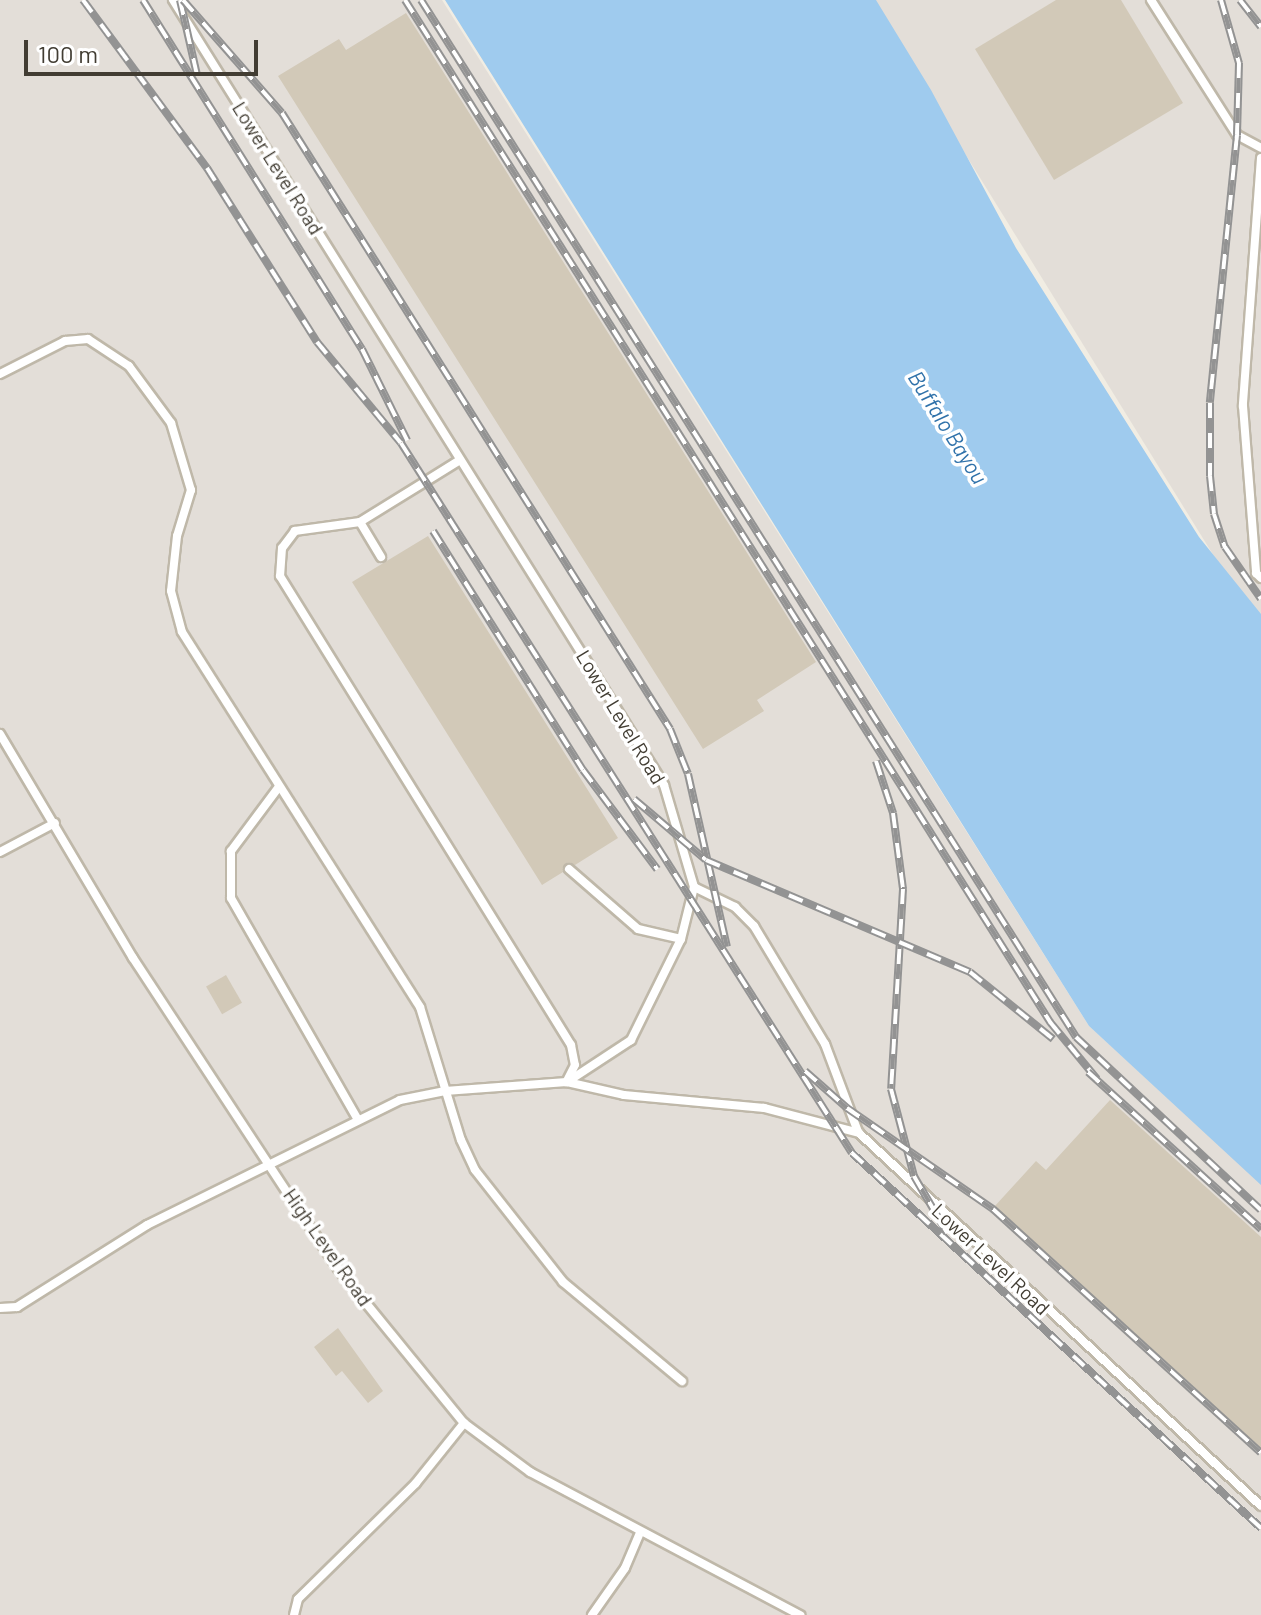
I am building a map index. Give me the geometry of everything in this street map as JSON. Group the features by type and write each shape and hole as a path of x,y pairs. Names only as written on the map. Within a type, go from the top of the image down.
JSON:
{"lane":[{"name":"Lower Level Road","path":"173,0 460,460 652,759 694,887"},
{"path":"1151,0 1237,135 1261,148"},
{"path":"1261,158 1243,406 1261,578"},
{"path":"0,374 65,341 88,339 129,366 171,423 191,490 177,536 171,591 182,632 278,788 344,881 420,1007 445,1091 475,1170 563,1282 682,1381"},
{"path":"460,460 360,522 295,531 282,548 280,576 571,1045 575,1065 567,1082"},
{"path":"360,522 381,557"},
{"name":"High Level Road","path":"0,734 180,1032 274,1166 339,1270 464,1423 530,1472 640,1533 800,1615"},
{"path":"278,788 231,851 231,898 357,1118"},
{"path":"0,852 55,823"},
{"path":"569,869 638,929 681,939"},
{"path":"0,1308 17,1307 147,1225 239,1178 274,1166 357,1118 400,1100 445,1091 567,1082 631,1040 681,939 694,887 735,907 754,926 825,1044 859,1133"},
{"name":"Lower Level Road","path":"567,1082 624,1095 764,1108 859,1133 1261,1506"},
{"path":"294,1615 298,1599 427,1472 464,1423"},
{"path":"592,1615 625,1568 640,1533"}],"shaded area":[{"path":"0,0 442,0 1089,1026 1261,1183 1261,1615 0,1615"},
{"path":"870,0 1261,0 1261,616 1217,561"}],"water":[{"name":"Buffalo Bayou","path":"445,0 876,0 931,90 1016,248 1199,537 1261,614 1261,1185 1089,1026"}],"building":[{"path":"1056,0 1121,0 1183,103 1054,180 975,49"},
{"path":"406,13 816,662 757,700 764,711 703,749 278,76 339,39 346,50"},
{"path":"428,536 618,838 575,865 566,863 563,872 542,885 352,582"},
{"path":"226,975 242,1003 222,1014 206,986"},
{"path":"1110,1100 1261,1237 1261,1449 994,1207 1036,1161 1046,1170"},
{"path":"338,1328 383,1391 368,1403 342,1371 336,1376 314,1347"}],"railway":[{"path":"83,0 207,168 317,342 401,443 852,1153 1261,1528"},
{"path":"143,0 362,349 407,440"},
{"path":"180,0 197,75"},
{"path":"183,0 282,113 670,729 688,774 727,947"},
{"path":"405,0 1050,1022 1097,1079"},
{"path":"421,0 1076,1037 1261,1210"},
{"path":"1221,0 1239,63 1237,135 1210,403 1210,476 1214,514 1225,547 1261,599"},
{"path":"1240,0 1261,27"},
{"path":"433,531 583,770 657,869"},
{"path":"876,761 893,813 903,889 891,1089 914,1176 947,1233"},
{"path":"634,799 706,860 970,972 1053,1039"},
{"path":"805,1071 847,1108 993,1209 1261,1453"},
{"path":"1088,1072 1261,1229"}]}
